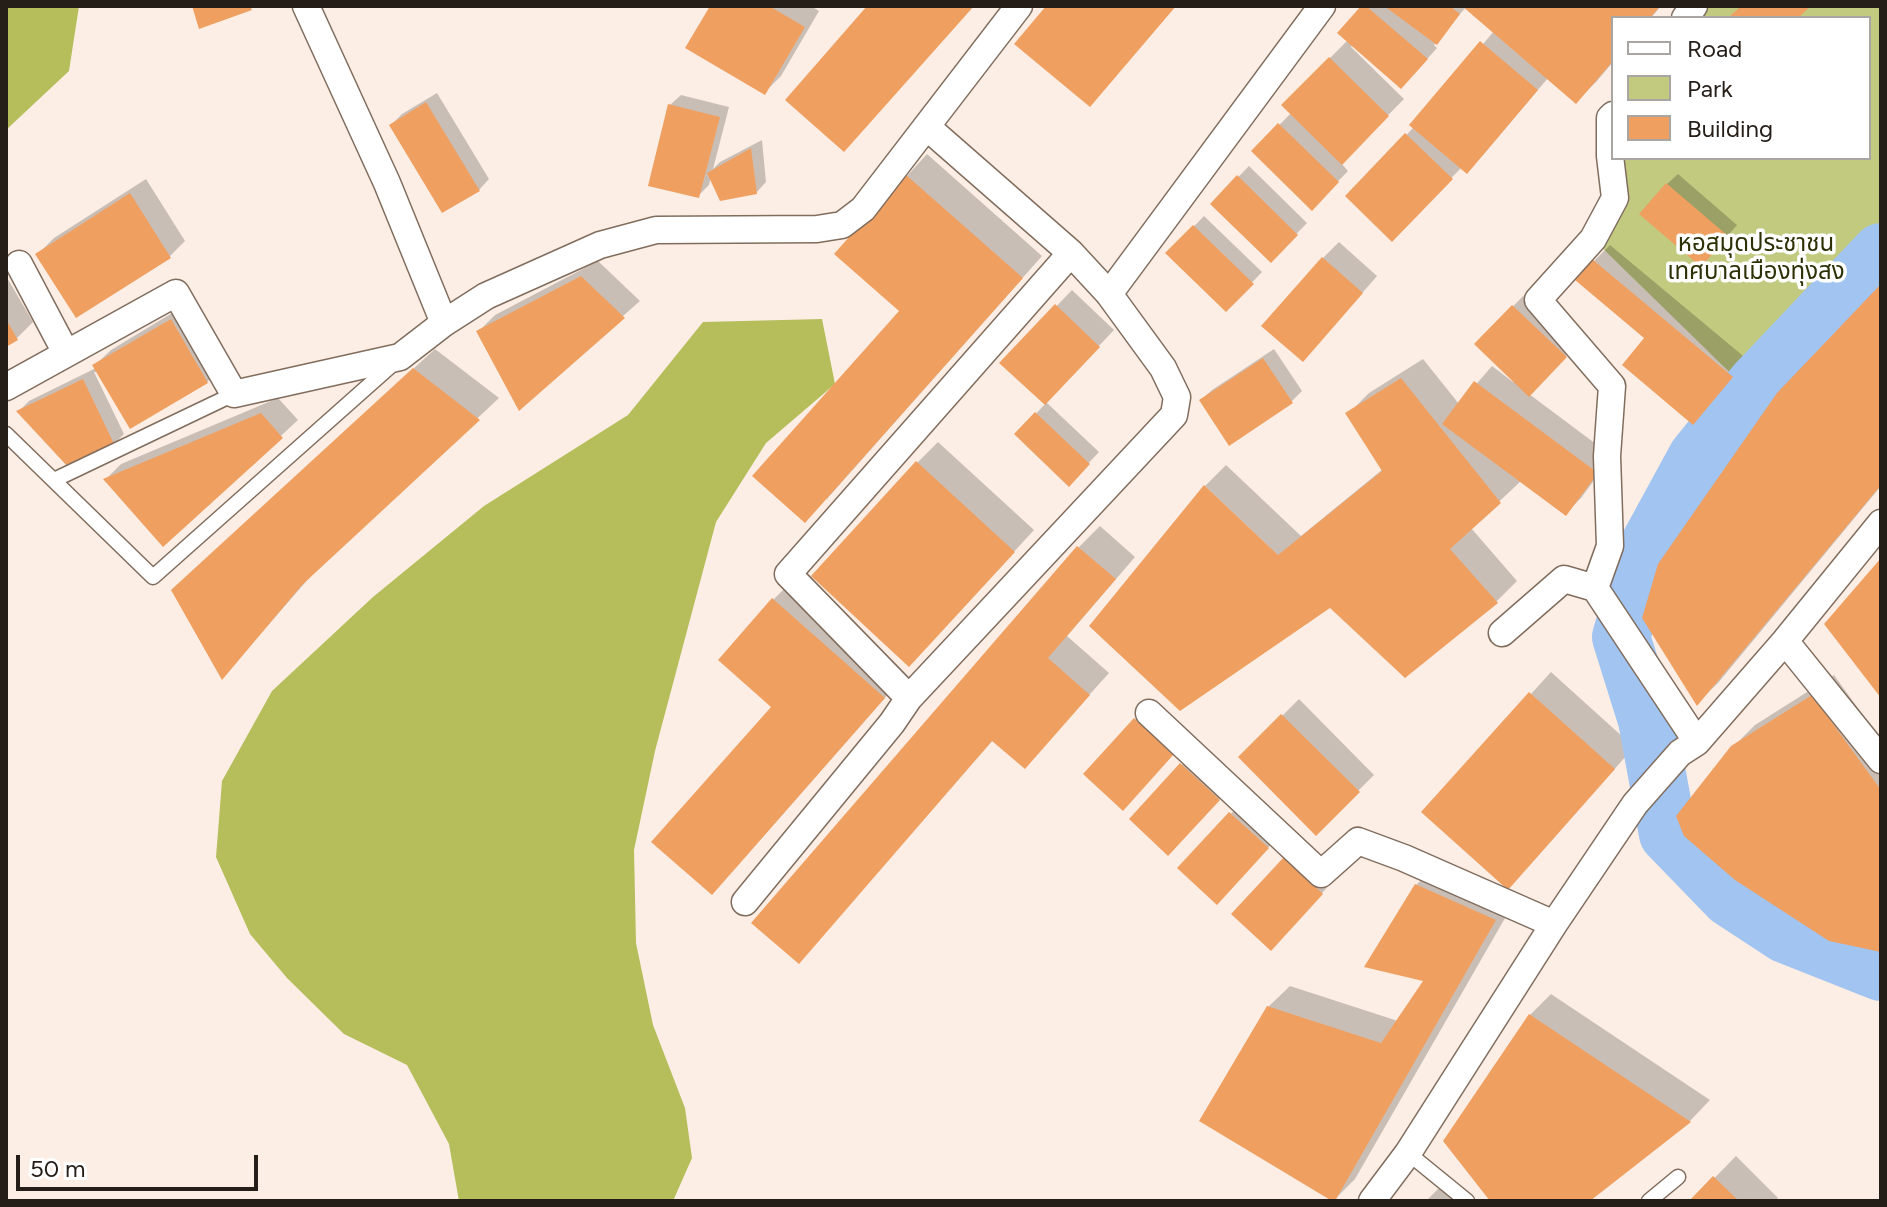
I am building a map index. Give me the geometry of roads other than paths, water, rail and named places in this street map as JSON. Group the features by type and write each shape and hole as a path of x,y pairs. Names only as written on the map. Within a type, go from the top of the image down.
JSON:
{"street":[{"path":"306,6 387,183 444,323"},
{"path":"6,387 176,293 234,394 400,357 486,296 600,245 656,230 817,229 842,225 863,209 1019,6"},
{"path":"1109,294 1322,6"},
{"path":"1601,598 1610,546 1607,456 1612,386 1538,300 1593,239 1615,198 1610,156 1611,117"},
{"path":"745,902 892,723 909,698 1174,415 1177,397 1163,368 1109,294 1071,253 927,127"},
{"path":"909,698 788,574 1071,253"},
{"path":"19,264 66,353"},
{"path":"1372,1201 1408,1153 1554,924 1635,804 1785,641 1881,523"},
{"path":"1502,633 1564,579 1601,598 1644,662 1688,747"},
{"path":"1785,641 1881,760"},
{"path":"1149,713 1321,874 1358,841 1554,924"}],"lane":[{"path":"6,434 153,577 400,357"},
{"path":"54,480 234,394"},
{"path":"1408,1153 1467,1201"},
{"path":"1649,1201 1678,1177"}],"waterway":[{"path":"1881,252 1756,384 1697,457 1649,545 1621,637 1647,720 1668,834 1730,898 1785,934 1881,972"}],"park label":[{"name":"หอสมุดประชาชน เทศบาลเมืองทุ่งสง","path":"1756,258"}]}
